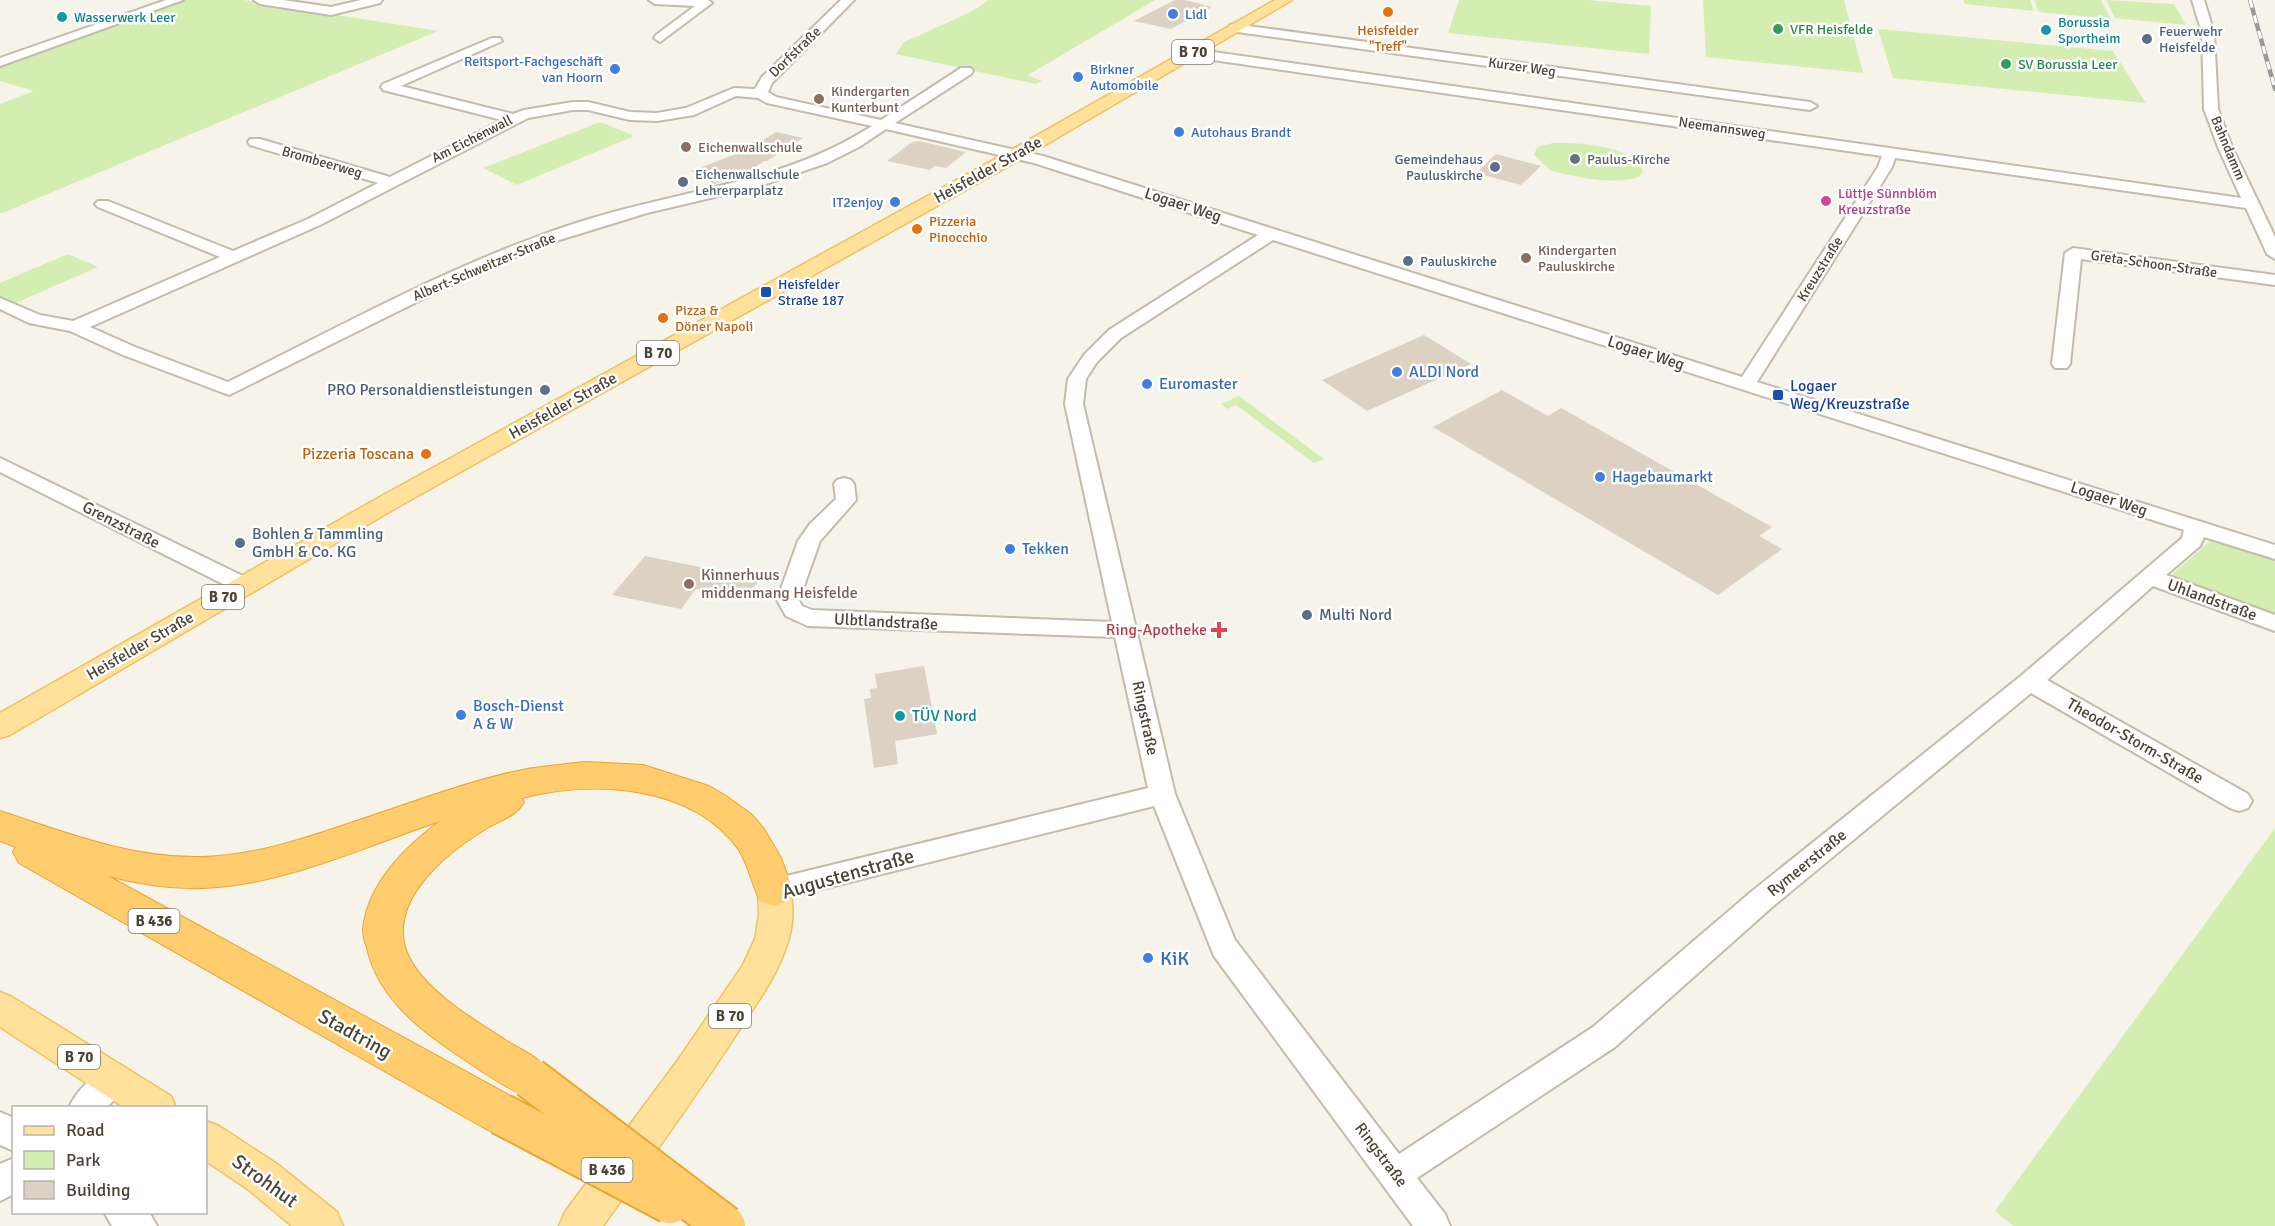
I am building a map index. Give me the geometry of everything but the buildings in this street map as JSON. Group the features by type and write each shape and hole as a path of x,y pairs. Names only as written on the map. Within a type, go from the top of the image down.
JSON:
{"highway":[{"path":"0,826 104,860 166,872 231,870 317,850 447,805 514,786 587,775"},
{"name":"B 70","path":"725,1226 530,1078 458,1032 420,1003 392,969 382,943 381,922 389,900 404,875 432,848 460,827 495,806 587,775 642,777 680,787 714,804 749,835 758,849 774,890"},
{"name":"Stadtring","path":"0,834 501,1114 713,1226"}],"main road":[{"name":"Heisfelder Straße","path":"0,727 243,585 1017,154 1285,0"},
{"name":"Augustenstraße","path":"579,1226 691,1072 756,975 772,939 776,915 774,890"},
{"name":"B 70","path":"0,1008 156,1106"},
{"name":"Strohhut","path":"207,1140 263,1177 323,1226"}],"street":[{"path":"0,62 177,0"},
{"path":"260,0 331,11 376,0"},
{"path":"655,0 706,3 660,38"},
{"name":"Dorfstraße","path":"848,0 767,80 762,87 761,94 772,100 1017,154"},
{"name":"Bahndamm","path":"2198,0 2208,33 2211,109 2225,147 2275,254"},
{"name":"Kurzer Weg","path":"1234,28 1810,106"},
{"path":"496,40 388,87 512,118"},
{"name":"Neemannsweg","path":"1192,53 2253,204"},
{"path":"884,125 966,71"},
{"name":"Am Eichenwall","path":"75,327 314,222 512,118 539,110 573,106 657,117 689,112 734,92 761,94"},
{"name":"Albert-Schweitzer-Straße","path":"75,327 129,351 229,389 435,286 534,243 643,209 714,194 795,170 854,144 884,125"},
{"name":"Brombeerweg","path":"255,142 390,182"},
{"name":"Kreuzstraße","path":"1746,385 1885,167 1890,152"},
{"name":"Logaer Weg","path":"1017,154 1109,181 2275,552"},
{"path":"103,204 235,258"},
{"name":"Ringstraße","path":"1271,234 1115,334 1090,358 1077,379 1074,404 1162,794 1224,947 1433,1226"},
{"name":"Greta-Schoon-Straße","path":"2061,364 2073,253 2275,280"},
{"path":"0,303 35,319 75,327"},
{"name":"Grenzstraße","path":"0,464 243,585"},
{"name":"Ulbtlandstraße","path":"844,484 846,500 809,541 788,600 794,611 808,618 1126,630"},
{"name":"Rymeerstraße","path":"1396,1174 1604,1037 1761,900 2030,681 2192,541 2196,527"},
{"name":"Uhlandstraße","path":"2150,577 2275,623"},
{"name":"Theodor-Storm-Straße","path":"2030,681 2240,801"},
{"name":"Augustenstraße","path":"774,890 1162,794"},
{"path":"85,1106 114,1078"},
{"path":"0,1185 12,1175"},
{"path":"123,1214 140,1226"}],"green space":[{"path":"181,0 243,0 438,31 0,214 0,104 34,91 0,81 0,62"},
{"path":"989,0 1155,0 1028,75 1042,81 1036,84 896,54 904,42 971,12"},
{"path":"1459,0 1588,0 1651,6 1649,54 1448,33"},
{"name":"VFR Heisfelde","path":"1703,0 1844,0 1863,73 1706,57"},
{"path":"1963,0 2030,0 2034,11 1965,4"},
{"path":"2034,0 2101,0 2111,19 2039,12"},
{"path":"2106,0 2174,4 2186,25 2115,18"},
{"name":"SV Borussia Leer","path":"1878,29 2113,51 2146,103 1893,78"},
{"path":"600,122 634,136 517,185 483,168"},
{"path":"1553,143 1590,145 1616,150 1637,162 1643,171 1639,177 1618,180 1598,180 1556,172 1550,170 1534,155 1537,147"},
{"path":"68,254 98,267 11,305 0,300 0,283"},
{"path":"1239,396 1324,459 1314,463 1236,405 1227,409 1221,404"},
{"path":"2217,535 2275,555 2275,619 2165,581"},
{"path":"2275,828 2275,1226 2013,1226 1995,1211"}],"railway":[{"path":"2250,0 2275,89"}],"place":[{"name":"Heisfelder \"Treff\"","path":"1388,12"},
{"name":"Lidl","path":"1173,14"},
{"name":"Wasserwerk Leer","path":"62,17"},
{"name":"VFR Heisfelde","path":"1778,29"},
{"name":"Borussia Sportheim","path":"2046,30"},
{"name":"Feuerwehr Heisfelde","path":"2147,39"},
{"name":"SV Borussia Leer","path":"2006,64"},
{"name":"Reitsport-Fachgeschäft van Hoorn","path":"615,69"},
{"name":"Birkner Automobile","path":"1078,77"},
{"name":"Kindergarten Kunterbunt","path":"819,99"},
{"name":"Autohaus Brandt","path":"1179,132"},
{"name":"Eichenwallschule","path":"686,147"},
{"name":"Paulus-Kirche","path":"1575,159"},
{"name":"Gemeindehaus Pauluskirche","path":"1495,167"},
{"name":"Eichenwallschule Lehrerparplatz","path":"683,182"},
{"name":"Lüttje Sünnblöm Kreuzstraße","path":"1826,201"},
{"name":"IT2enjoy","path":"895,202"},
{"name":"Pizzeria Pinocchio","path":"917,229"},
{"name":"Kindergarten Pauluskirche","path":"1526,258"},
{"name":"Pauluskirche","path":"1408,261"},
{"name":"Heisfelder Straße 187","path":"766,292"},
{"name":"Pizza & Döner Napoli","path":"663,318"},
{"name":"ALDI Nord","path":"1397,372"},
{"name":"Euromaster","path":"1147,384"},
{"name":"PRO Personaldienstleistungen","path":"545,390"},
{"name":"Logaer Weg/Kreuzstraße","path":"1778,395"},
{"name":"Pizzeria Toscana","path":"426,454"},
{"name":"Hagebaumarkt","path":"1600,477"},
{"name":"Bohlen & Tammling GmbH & Co. KG","path":"240,543"},
{"name":"Tekken","path":"1010,549"},
{"name":"Kinnerhuus middenmang Heisfelde","path":"689,584"},
{"name":"Multi Nord","path":"1307,615"},
{"name":"Ring-Apotheke","path":"1219,630"},
{"name":"Bosch-Dienst A & W","path":"461,715"},
{"name":"TÜV Nord","path":"900,716"},
{"name":"KiK","path":"1148,958"}]}
